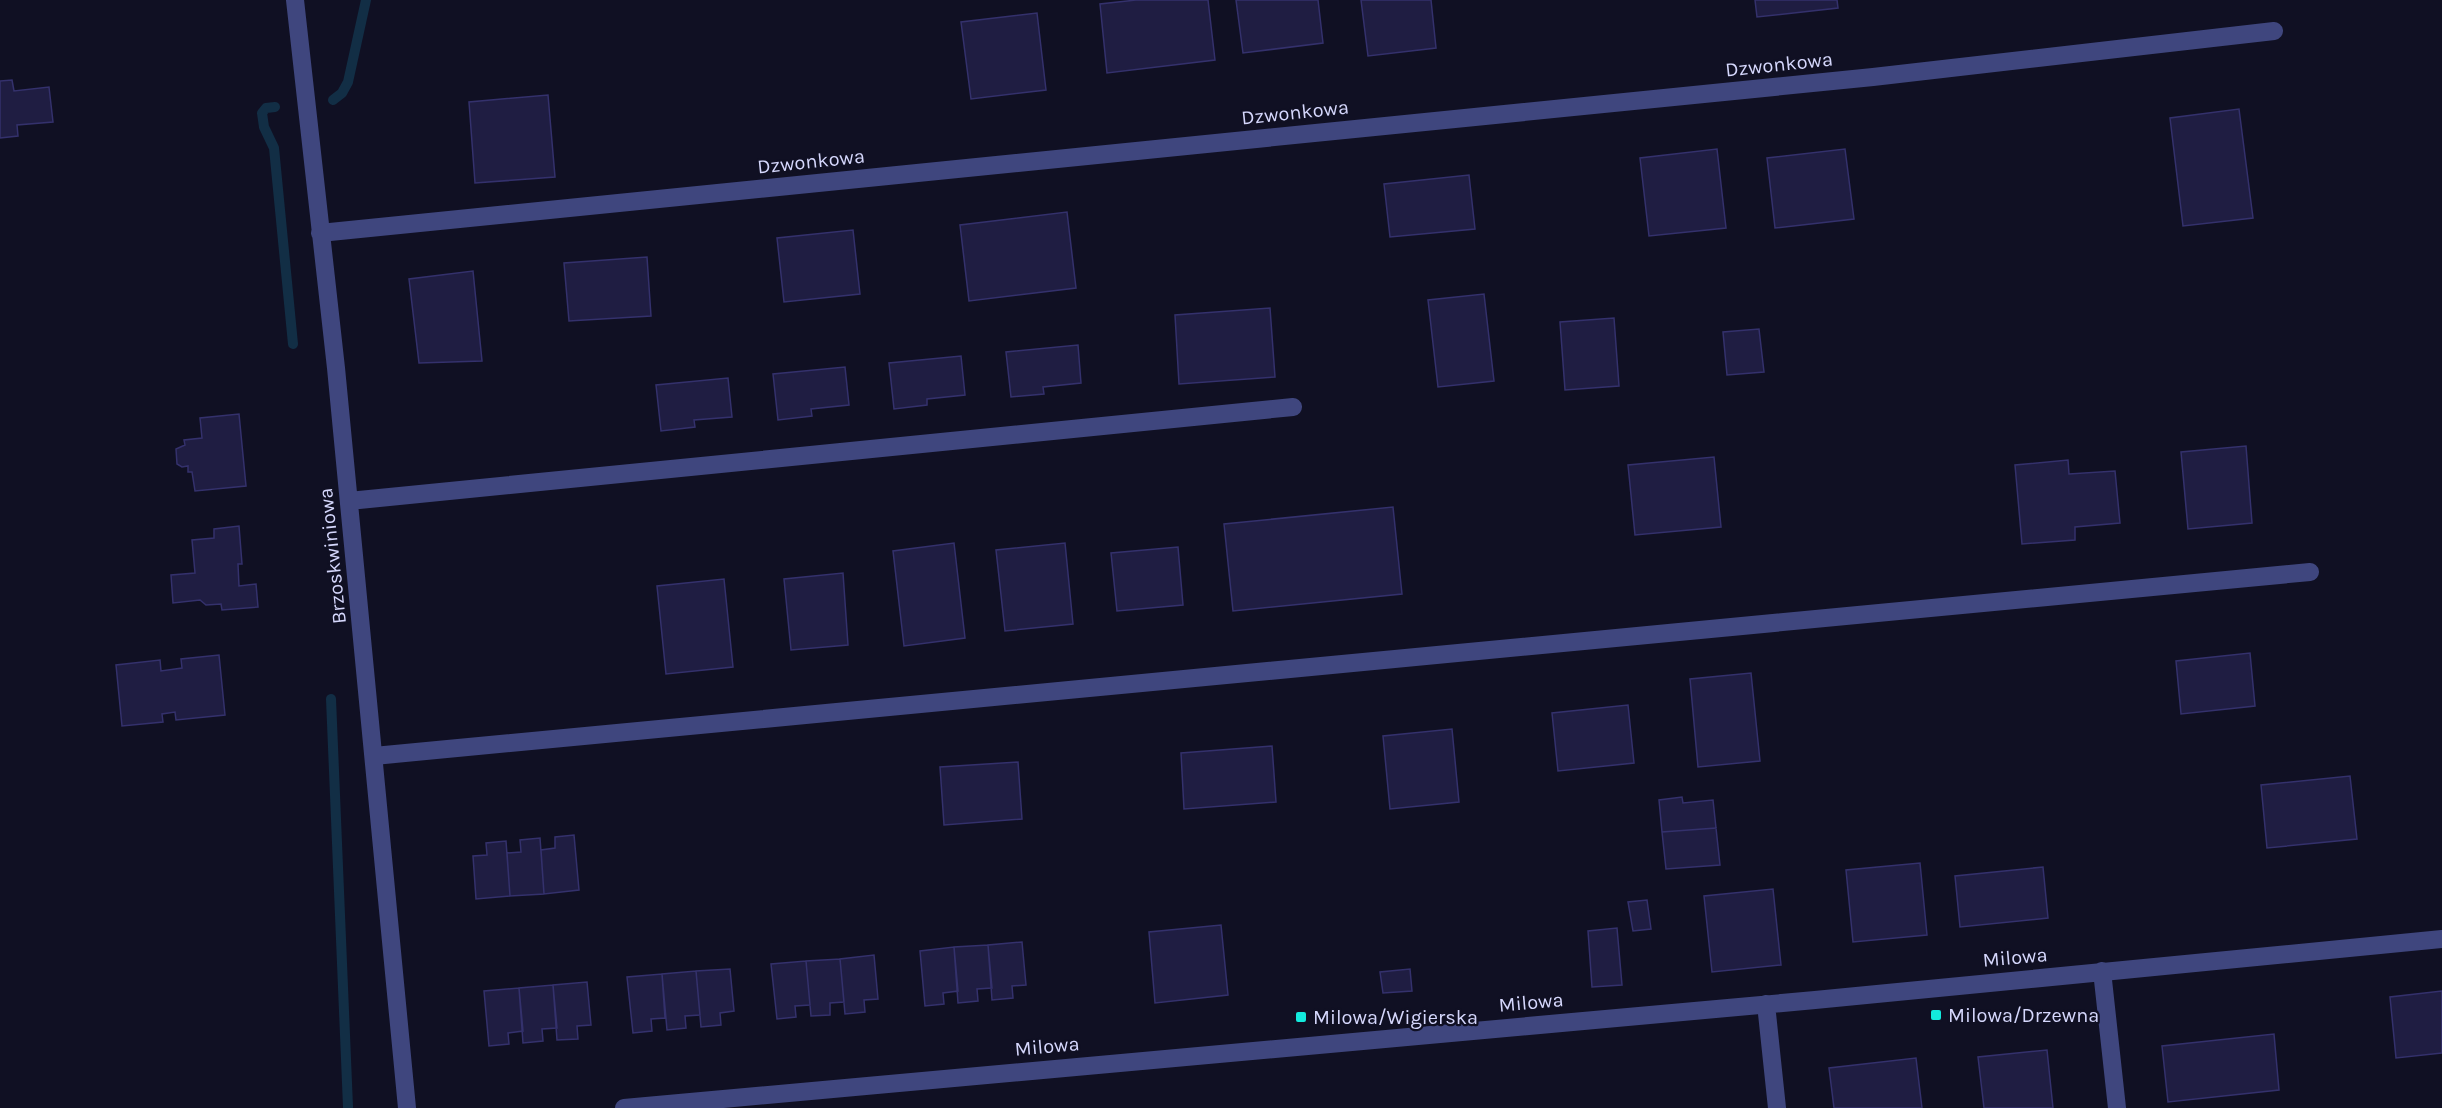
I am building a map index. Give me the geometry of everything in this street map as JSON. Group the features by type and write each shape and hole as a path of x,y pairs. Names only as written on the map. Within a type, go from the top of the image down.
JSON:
{"street":[{"name":"Brzoskwiniowa","path":"295,0 349,501 407,1108"},
{"name":"Dzwonkowa","path":"320,233 1873,77 2274,31"},
{"path":"349,501 1293,407"},
{"path":"374,756 2310,572"},
{"name":"Milowa","path":"624,1108 1766,1004 2442,939"},
{"path":"2102,971 2117,1108"},
{"path":"1766,1004 1777,1108"}],"building":[{"path":"1136,0 1208,0 1215,60 1107,73 1100,4"},
{"path":"1236,0 1318,0 1323,43 1243,53"},
{"path":"1361,0 1431,0 1436,48 1368,56"},
{"path":"1755,0 1837,0 1838,8 1757,17"},
{"path":"1037,13 1046,90 971,99 961,22"},
{"path":"12,80 14,91 49,87 53,122 17,125 18,136 0,138 0,81"},
{"path":"548,95 555,177 475,183 469,102"},
{"path":"2239,109 2253,218 2183,226 2170,118"},
{"path":"1717,149 1726,228 1649,236 1640,158"},
{"path":"1845,149 1854,219 1775,228 1767,158"},
{"path":"1469,175 1475,229 1390,237 1384,184"},
{"path":"1067,212 1076,288 969,301 960,225"},
{"path":"853,230 860,294 784,302 777,238"},
{"path":"647,257 651,316 569,321 564,263"},
{"path":"473,271 482,361 419,363 409,279"},
{"path":"1484,294 1494,381 1438,387 1428,300"},
{"path":"1270,308 1275,377 1179,384 1175,315"},
{"path":"1614,318 1619,386 1565,390 1560,322"},
{"path":"1759,329 1764,372 1727,375 1723,332"},
{"path":"1078,345 1081,383 1043,387 1044,394 1011,397 1006,352"},
{"path":"961,356 965,395 927,399 927,405 894,409 889,363"},
{"path":"845,367 849,405 811,409 812,416 778,420 773,374"},
{"path":"728,378 732,417 694,420 695,427 661,431 656,385"},
{"path":"239,414 246,486 195,491 192,472 188,472 188,466 182,467 177,464 176,449 185,445 184,440 202,438 200,418"},
{"path":"2246,446 2252,523 2188,529 2181,452"},
{"path":"1714,457 1721,527 1635,535 1628,465"},
{"path":"2068,460 2069,474 2115,471 2120,523 2075,527 2075,540 2022,544 2015,465"},
{"path":"1393,507 1402,594 1233,611 1224,524"},
{"path":"239,526 242,564 238,564 239,586 256,584 258,607 222,610 221,604 206,605 200,600 173,603 171,575 195,573 192,540 214,538 214,529"},
{"path":"954,543 965,638 904,646 893,551"},
{"path":"1065,543 1073,624 1005,631 996,550"},
{"path":"1178,547 1183,605 1117,611 1111,553"},
{"path":"843,573 848,645 791,650 784,579"},
{"path":"724,579 733,667 666,674 657,586"},
{"path":"2250,653 2255,706 2181,714 2176,661"},
{"path":"219,655 225,715 176,720 175,712 162,714 163,722 122,726 116,665 160,660 161,671 182,668 181,659"},
{"path":"1751,673 1760,761 1698,767 1690,679"},
{"path":"1628,705 1634,763 1558,771 1552,713"},
{"path":"1452,729 1459,802 1390,809 1383,736"},
{"path":"1272,746 1276,802 1184,809 1181,753"},
{"path":"1018,762 1022,819 944,825 940,767"},
{"path":"2350,776 2357,839 2267,848 2261,785"},
{"path":"1682,797 1683,803 1713,800 1716,828 1662,832 1659,800"},
{"path":"1716,828 1720,865 1666,869 1662,832"},
{"path":"574,835 579,890 544,894 541,850 555,848 555,837"},
{"path":"540,838 544,894 510,896 507,853 521,852 520,840"},
{"path":"506,841 510,896 476,899 473,856 487,855 486,843"},
{"path":"1920,863 1927,935 1853,942 1846,870"},
{"path":"2043,867 2048,918 1960,927 1955,876"},
{"path":"1773,889 1781,965 1712,972 1704,896"},
{"path":"1647,900 1651,929 1633,931 1628,902"},
{"path":"1221,925 1228,995 1155,1003 1149,932"},
{"path":"1617,928 1622,985 1592,987 1588,931"},
{"path":"1022,942 1026,985 1012,986 1013,998 992,1000 988,945"},
{"path":"988,945 992,988 977,989 978,1001 958,1003 954,947"},
{"path":"954,947 958,991 943,993 944,1004 925,1006 920,951"},
{"path":"874,955 878,999 864,1000 865,1012 845,1014 840,959"},
{"path":"840,959 844,1002 830,1003 830,1015 811,1016 806,961"},
{"path":"806,961 810,1005 795,1006 796,1017 777,1019 771,964"},
{"path":"730,969 734,1011 720,1013 721,1025 701,1027 696,971"},
{"path":"1410,969 1412,991 1383,993 1380,972"},
{"path":"696,971 700,1015 685,1016 686,1028 667,1030 662,974"},
{"path":"662,974 665,1018 651,1019 652,1031 633,1033 627,977"},
{"path":"587,982 591,1025 577,1026 578,1039 557,1040 553,985"},
{"path":"553,985 557,1028 542,1029 543,1041 523,1043 519,988"},
{"path":"519,988 523,1031 508,1033 509,1044 489,1046 484,991"},
{"path":"2442,991 2442,1053 2396,1058 2390,997"},
{"path":"2274,1034 2279,1090 2168,1102 2162,1046"},
{"path":"2047,1050 2053,1108 1984,1108 1978,1057"},
{"path":"1916,1058 1922,1108 1834,1108 1829,1068"}],"waterway":[{"path":"333,100 342,93 348,82 366,0"},
{"path":"275,107 266,108 262,113 264,127 274,148 293,344"},
{"path":"331,699 348,1107"}],"place":[{"name":"Milowa/Drzewna","path":"1936,1015"},
{"name":"Milowa/Wigierska","path":"1301,1017"}]}
